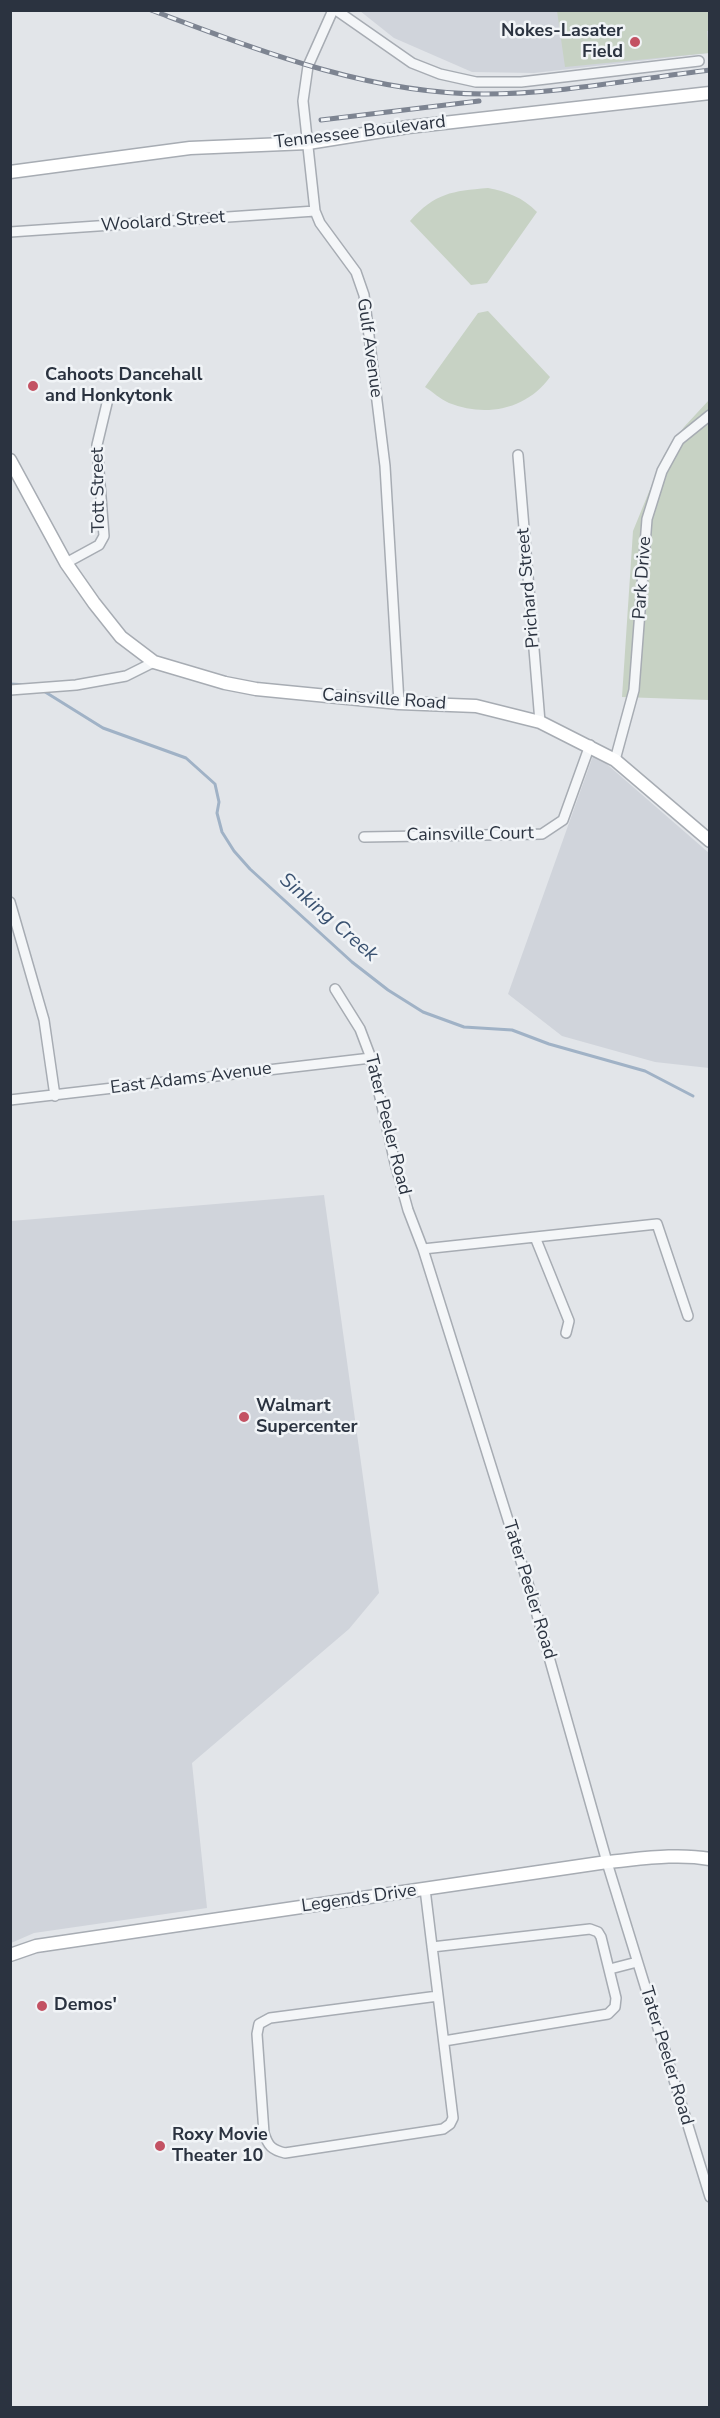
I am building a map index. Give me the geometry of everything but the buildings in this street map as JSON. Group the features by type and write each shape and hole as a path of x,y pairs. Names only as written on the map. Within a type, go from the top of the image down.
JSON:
{"street":[{"path":"335,10 412,63 440,74 476,82 521,82 699,61"},
{"name":"Gulf Avenue","path":"335,10 308,66 303,101 315,211 356,272 364,295 385,466 399,703"},
{"name":"Tennessee Boulevard","path":"10,172 190,148 308,143 408,128 709,94"},
{"name":"Woolard Street","path":"10,232 315,211"},
{"name":"Tott Street","path":"66,563 99,545 104,536 97,445 108,399"},
{"name":"Park Drive","path":"615,759 634,690 647,519 662,471 679,440 710,414"},
{"name":"Prichard Street","path":"518,455 540,722"},
{"name":"Cainsville Road","path":"10,460 66,563 121,637 154,662 236,685 307,695 399,703 476,706 540,722 615,759 710,842"},
{"path":"10,690 76,684 126,675 154,662"},
{"name":"Cainsville Court","path":"364,837 542,834 563,820 590,745"},
{"path":"10,902 44,1020 56,1096"},
{"name":"Tater Peeler Road","path":"335,989 360,1029 371,1058 398,1172 530,1590 607,1862 710,2197"},
{"name":"East Adams Avenue","path":"10,1100 371,1058"},
{"path":"423,1249 657,1224 688,1316"},
{"path":"535,1237 569,1321 566,1333"},
{"name":"Legends Drive","path":"10,1955 36,1946 607,1862 669,1856 710,1859"},
{"path":"425,1889 453,2118 450,2124 443,2128 285,2153 274,2150 268,2144 264,2133 256,2034 259,2024 270,2018 438,1996"},
{"path":"432,1947 590,1929 598,1932 602,1937 616,1998 615,2007 608,2014 444,2041"},
{"path":"610,1969 637,1962"}],"shaded area":[{"path":"360,11 709,11 709,53 534,73 472,72 394,38"},
{"path":"594,753 709,853 709,1068 655,1062 562,1036 508,994"},
{"path":"324,1195 379,1593 349,1629 192,1763 207,1908 34,1933 11,1943 11,1221"}],"green space":[{"name":"Nokes-Lasater Field","path":"557,11 709,11 709,31 707,31 709,53 565,67"},
{"path":"488,188 514,196 526,202 537,212 487,283 471,285 410,221 428,204 445,195 464,190"},
{"path":"488,311 550,377 530,397 505,408 477,410 463,408 443,400 425,387 478,313"},
{"path":"709,400 709,700 622,697 633,531 664,455 684,427"}],"waterway":[{"name":"Sinking Creek","path":"10,684 27,685"},
{"name":"Sinking Creek","path":"42,690 103,728 186,758 215,784 219,802 217,813 222,832 234,851 250,869 352,962 388,990 423,1012 464,1027 512,1030 549,1044 645,1071 693,1096"}],"railway":[{"path":"151,10 314,67 356,78 441,92 484,94 540,92 710,70"},
{"path":"321,120 479,101"}],"place":[{"name":"Nokes-Lasater Field","path":"635,42"},
{"name":"Cahoots Dancehall and Honkytonk","path":"33,386"},
{"name":"Walmart Supercenter","path":"244,1417"},
{"name":"Demos'","path":"42,2006"},
{"name":"Roxy Movie Theater 10","path":"160,2146"}]}
